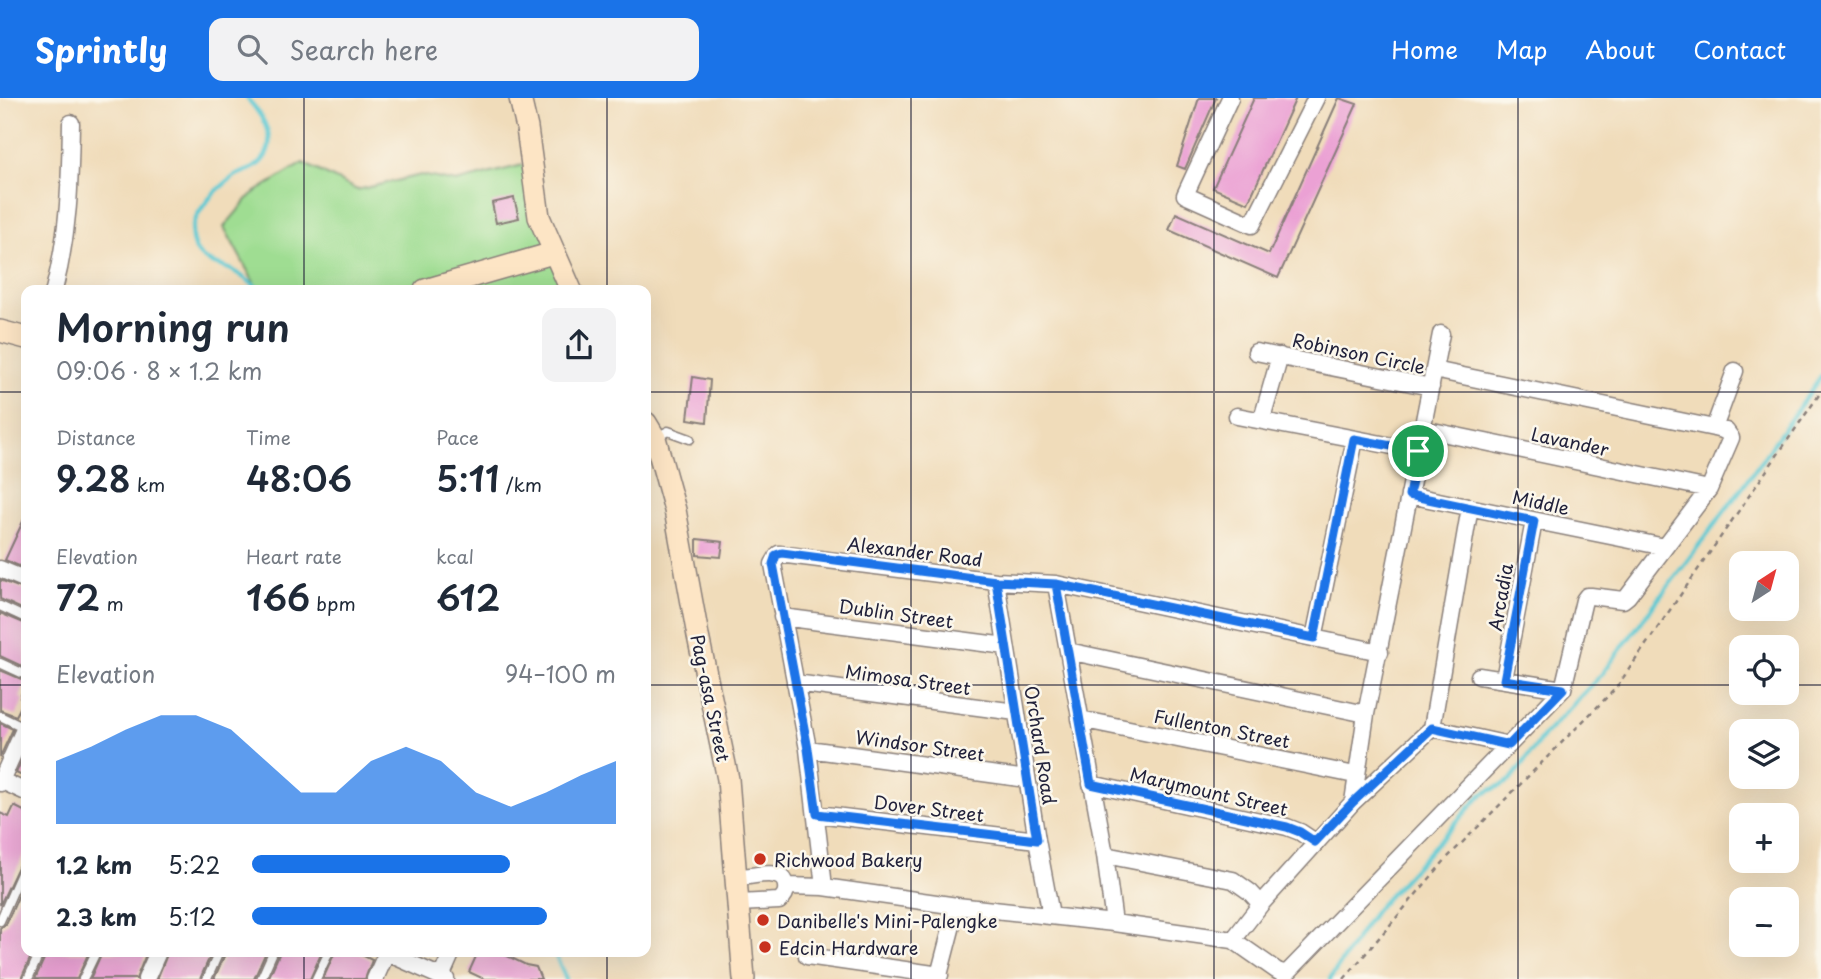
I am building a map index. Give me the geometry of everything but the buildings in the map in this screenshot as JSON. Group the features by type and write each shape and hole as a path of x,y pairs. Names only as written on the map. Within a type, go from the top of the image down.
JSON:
{"street":[{"path":"520,98 527,128 539,217 569,285"},
{"path":"1230,98 1185,195 1252,225 1316,98"},
{"path":"55,285 63,257 69,215 71,124"},
{"path":"442,285 553,253"},
{"path":"0,331 21,337"},
{"path":"1353,802 1366,714 1441,334"},
{"name":"Robinson Circle","path":"1256,352 1431,387"},
{"name":"Robinson Circle","path":"1262,419 1280,356"},
{"path":"786,886 824,887 1233,940 1281,973 1288,972 1563,689 1584,600 1587,596 1623,600 1628,596 1709,489 1731,438 1726,431 1714,428 1434,370"},
{"path":"1714,428 1735,371"},
{"path":"1237,416 1418,451"},
{"name":"Lavander","path":"1423,429 1709,489"},
{"name":"Pag-asa Street","path":"651,434 675,510 698,636 729,779 744,979"},
{"path":"1314,638 1354,439"},
{"name":"Middle","path":"1409,495 1665,547"},
{"path":"1233,940 1315,842 1353,802 1432,728 1470,507"},
{"name":"Arcadia","path":"1504,680 1534,521"},
{"name":"Alexander Road","path":"824,887 808,749 773,564 776,555 782,553 996,581 1056,584 1380,652"},
{"path":"0,569 21,578"},
{"name":"Orchard Road","path":"996,581 1051,915"},
{"path":"1056,584 1105,855 1114,923"},
{"name":"Dublin Street","path":"782,617 1006,646"},
{"path":"1068,651 1366,714"},
{"path":"1479,676 1563,689"},
{"name":"Mimosa Street","path":"795,683 1016,712"},
{"name":"Fullenton Street","path":"1080,719 1355,775"},
{"path":"1432,728 1509,745"},
{"path":"21,737 0,781 21,790"},
{"name":"Windsor Street","path":"808,749 1027,779"},
{"name":"Marymount Street","path":"1091,784 1287,827 1315,842"},
{"name":"Dover Street","path":"817,814 1037,840"},
{"path":"1105,855 1233,880 1261,904"},
{"path":"736,878 776,874 784,879 786,886 786,893 779,901 739,904"},
{"path":"807,956 863,972 939,977 957,906"},
{"path":"146,979 156,957"},
{"path":"375,979 384,957"},
{"path":"397,957 440,977 450,957"}],"lane":[{"path":"651,431 668,431 690,439"},
{"path":"0,606 21,616"},
{"path":"0,663 21,673"},
{"path":"0,716 21,725"},
{"path":"0,921 21,873"},
{"path":"28,979 38,957"},
{"path":"83,979 94,957"},
{"path":"207,979 217,957"},
{"path":"261,979 271,957"},
{"path":"316,979 327,957"}],"path":[{"path":"1344,979 1447,858 1616,688 1821,392"}],"green space":[{"path":"303,163 357,190 421,175 456,182 523,165 560,285 255,285 224,227 251,195"}],"waterway":[{"path":"247,98 268,132 268,150 255,167 235,176 203,206 193,226 192,236 194,246 201,257 234,271 254,285"},
{"path":"1330,979 1375,911 1481,795 1510,781 1544,735 1602,674 1745,484 1821,376"},
{"path":"556,957 566,979"}],"place":[{"name":"Richwood Bakery","path":"760,859"},
{"name":"Danibelle's Mini-Palengke","path":"763,920"},
{"name":"Edcin Hardware","path":"765,947"}],"route":[{"path":"1418,451 1354,439 1314,638 1056,584 996,581 1037,840 817,814 808,749 773,564 776,555 782,553 996,581 1056,584 1091,784 1287,827 1315,842 1353,802 1432,728 1509,745 1563,689 1504,680 1534,521 1409,495 1418,451"}]}
